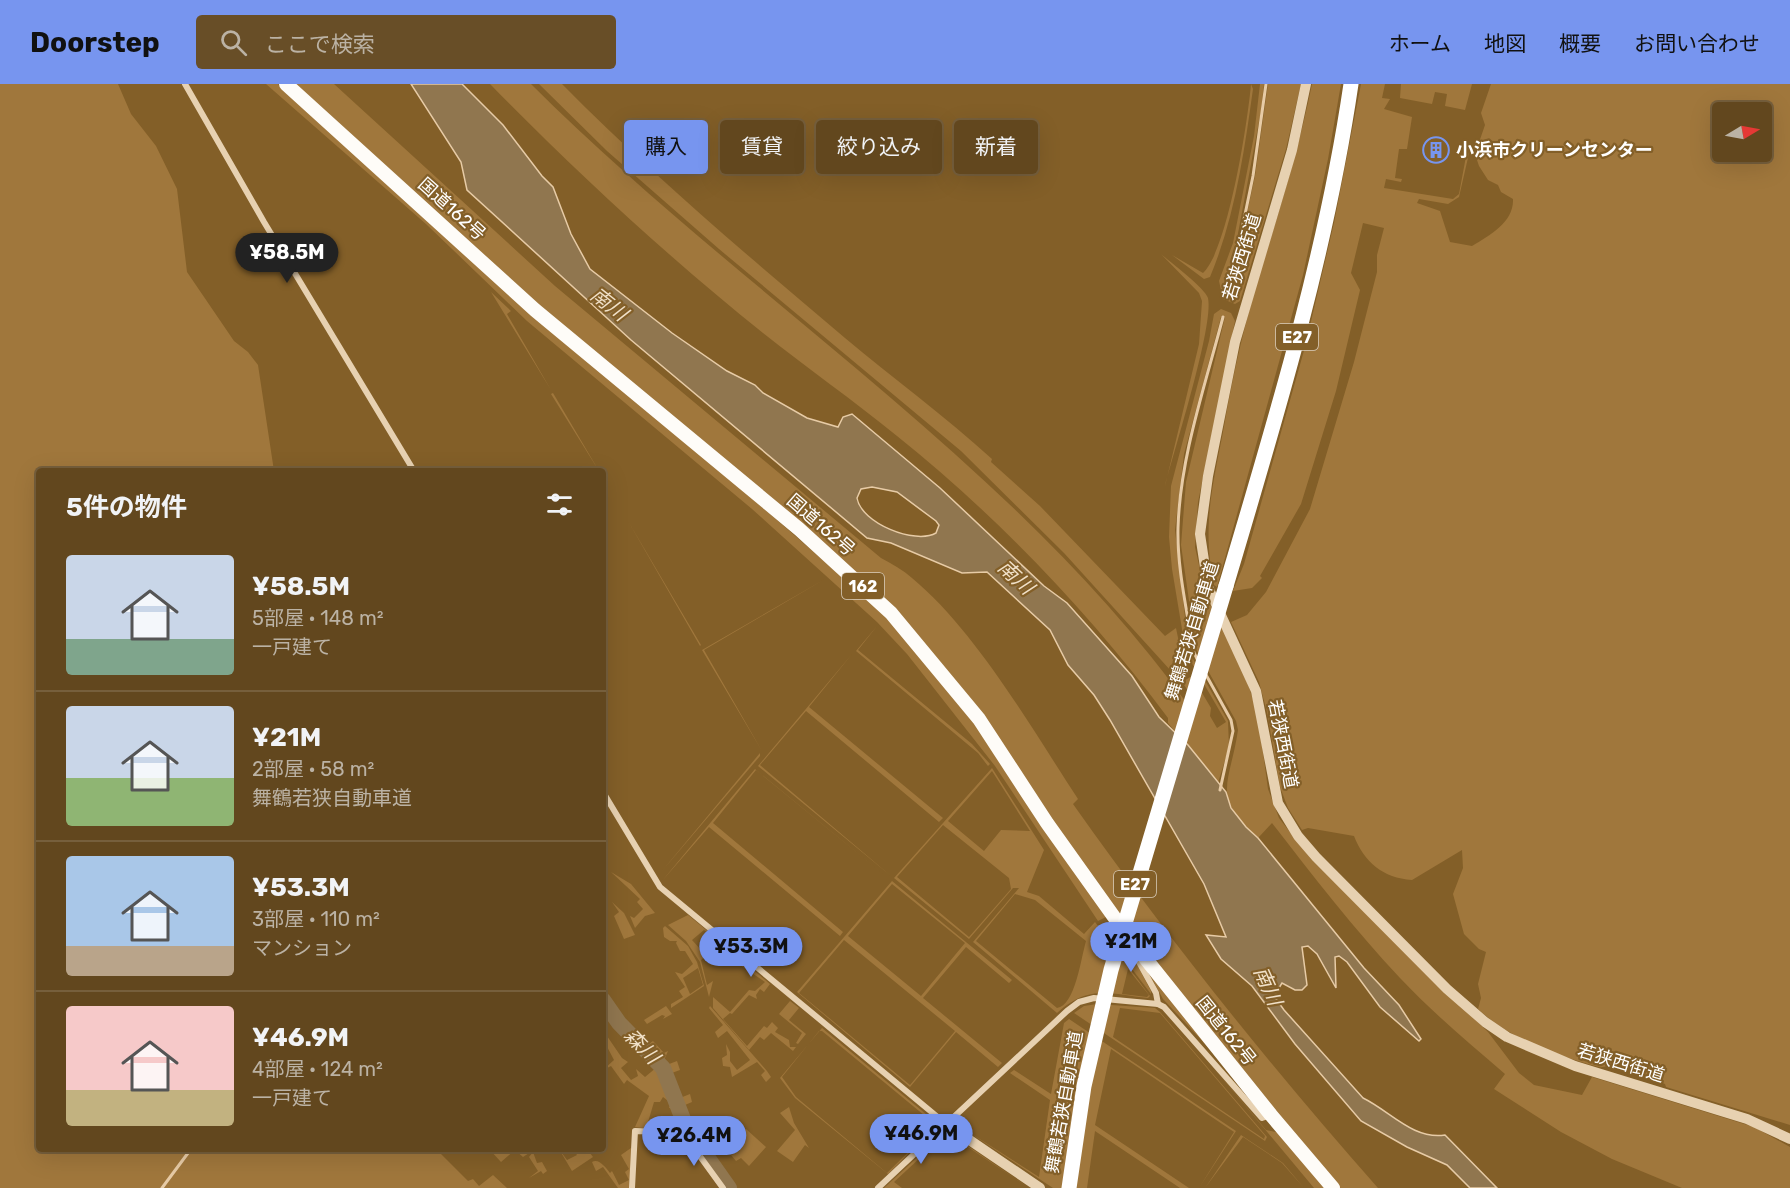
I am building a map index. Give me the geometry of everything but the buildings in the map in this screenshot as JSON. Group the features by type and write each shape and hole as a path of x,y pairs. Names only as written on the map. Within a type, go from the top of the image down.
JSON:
{"highway":[{"name":"国道162号","path":"286,84 536,310 799,529 891,613 979,719 1047,823 1129,938 1271,1115 1333,1188"},
{"name":"舞鶴若狭自動車道","path":"1070,1188 1084,1086 1107,986 1142,858 1278,410 1312,277 1351,84"}],"street":[{"path":"184,84 412,468"},
{"name":"若狭西街道","path":"1306,84 1292,150 1235,342 1208,476 1200,534 1209,587 1256,691 1278,803 1298,836 1316,857 1447,989 1496,1030 1544,1055 1734,1114 1790,1139"},
{"path":"606,797 660,887 945,1124 1040,1188"},
{"path":"1129,938 1158,1004 1226,1074 1262,1118 1271,1115"},
{"path":"879,1188 945,1124 1079,1002 1106,998 1158,1004"},
{"path":"632,1188 635,1131 683,1133 723,1188"}],"shaded area":[{"path":"0,84 118,84 131,114 156,146 177,189 187,272 234,341 248,352 258,365 274,468 36,468 36,1152 439,1152 468,1181 473,1179 479,1186 493,1175 507,1188 0,1188"},
{"path":"266,84 278,84 888,617 976,722 1108,916 1098,921 995,766 907,654 877,622 752,509 527,321 426,224"},
{"path":"293,84 334,84 555,286 881,558 909,575 936,600 981,653 1002,682 1078,799 1073,804 1145,903 1259,1048 1378,1188 1339,1188 1161,972 932,653 579,342"},
{"path":"490,84 531,84 624,171 624,174 628,174 961,459 1043,537 1121,620 1191,709 1197,704 1182,682 1192,676 1211,708 1210,716 1217,728 1226,722 1186,653 1169,537 1171,486 1214,314 1221,309 1231,313 1235,321 1198,502 1195,547 1206,597 1235,652 1250,690 1258,716 1268,789 1279,818 1311,859 1488,1032 1519,1073 1534,1085 1582,1095 1592,1077 1754,1127 1790,1147 1790,1188 1682,1188 1612,1159 1561,1132 1494,1089 1505,1074 1438,1016 1400,978 1350,921 1272,823 1258,838 1234,811 1228,799 1227,788 1238,730 1236,721 1196,649 1181,545 1186,482 1225,317 1221,317 1184,454 1175,530 1189,652 1228,721 1229,747 1218,783 1168,723 1168,718 1107,641 1042,568 1007,533 897,436 763,333 692,274 555,149"},
{"path":"539,84 562,84 624,144 624,166"},
{"path":"1251,84 1253,89 1238,184 1219,254 1210,277 1204,279 1172,255 1203,273 1212,260 1221,239 1235,184"},
{"path":"1260,84 1264,84 1261,111 1227,292 1230,293 1255,176 1268,84 1301,84 1286,149 1240,301 1235,304 1223,299 1219,281 1233,243 1254,136"},
{"path":"1312,84 1341,84 1328,159 1303,275 1217,587 1214,585 1210,564 1209,545 1210,508 1215,472 1246,324 1302,129"},
{"path":"1361,84 1385,84 1382,98 1390,99 1384,109 1412,117 1407,149 1399,149 1395,178 1402,179 1401,182 1386,179 1384,188 1453,199 1459,194 1467,151 1470,149 1459,197 1448,204 1419,199 1417,203 1440,211 1450,242 1472,246 1500,227 1510,214 1513,199 1501,192 1498,185 1488,180 1475,154 1485,125 1481,113 1491,84 1790,84 1790,1125 1666,1087 1665,1084 1639,1072 1618,1065 1599,1067 1567,1058 1519,1038 1504,1029 1478,1009 1481,998 1478,984 1486,952 1479,949 1464,934 1453,894 1463,868 1462,850 1412,880 1402,879 1384,872 1369,861 1354,836 1308,828 1302,830 1288,808 1280,787 1267,712 1259,682 1231,622 1247,615 1266,592 1310,509 1354,362 1377,272 1377,255 1384,228 1363,223 1351,273 1360,290 1336,391 1301,504 1260,576 1262,578 1252,588 1233,591 1244,564 1305,347 1334,223"},
{"path":"1401,84 1472,84 1465,110 1445,106 1447,94 1435,92 1432,104 1400,98"},
{"path":"633,174 656,174 845,338 992,459 991,462 1040,506 1165,636 1176,628 1183,662 1172,669 1181,682 1064,553 961,451 719,249"},
{"path":"1161,254 1194,282 1208,298 1205,334 1165,486 1199,344 1202,301 1199,293"},
{"path":"491,292 511,311 507,314 551,390"},
{"path":"553,393 597,468 597,468 551,394"},
{"path":"628,521 701,645 700,646"},
{"path":"825,579 704,650 762,751 702,650"},
{"path":"877,626 858,650 972,744 990,764 988,766 978,753 856,651"},
{"path":"852,654 809,707 943,818 939,822 806,711 760,765 891,876 758,766"},
{"path":"760,753 760,756 662,871"},
{"path":"992,768 1044,850 1027,892 1039,896 1084,934 1095,922 1150,996 1148,998 1110,993 1090,994 1069,1004 1057,1013 973,942 1019,888 1013,888 969,939 894,878","holes":["992,771 1030,831 1001,830 984,851 948,821","943,825 1009,878 1011,889 969,937 897,877","1015,894 1035,900 1086,941 1073,990 1063,1005 1057,1008 976,941","1128,969 1149,995 1147,997 1122,994"]},
{"path":"755,769 888,878 756,770 713,823 843,932 840,936 709,827 662,881"},
{"path":"611,872 631,884 655,913 645,916 635,928 630,916 634,918 643,909 637,902 640,899"},
{"path":"892,881 1012,980 1009,983 966,947 923,998 1002,1063 998,1067 956,1032 910,1087 797,992","holes":["892,884 965,943 921,996 848,936","844,940 955,1031 910,1085 799,993"]},
{"path":"612,902 624,913 635,935 624,939 614,916 619,912"},
{"path":"688,915 738,956 738,958 721,944 701,960 707,985 713,981 709,997 700,962 686,941 668,925","holes":["704,930 716,940 702,951 692,940"]},
{"path":"665,926 688,946 697,962 704,986 671,1008 671,1004 683,997 679,991 685,987 675,972 682,974 693,964 685,951 680,951 677,941 670,941 664,937 663,928","holes":["698,968 703,985 690,994 683,978"]},
{"path":"1135,961 1151,991 1151,994 1129,965"},
{"path":"744,962 770,984 764,992 760,989 756,995 757,999 749,995 732,1014 730,1013 723,1019 747,1046 764,1026 767,1028 772,1022 778,1028 775,1032 789,1040 790,1047 796,1047 793,1051 771,1033 764,1040 760,1037 749,1050 713,1008 713,997 730,1012 749,990 755,991 765,982 740,965"},
{"path":"1146,968 1220,1060 1163,999"},
{"path":"790,1001 799,1008 789,1020 806,1034 798,1044 796,1043 802,1033 779,1014"},
{"path":"1097,1004 1155,1008 1160,1012 1267,1137 1265,1141 1074,1013 1084,1006","holes":["1120,1008 1160,1013 1265,1136 1264,1139 1113,1037"]},
{"path":"666,1006 672,1014 663,1019 665,1016 662,1015 647,1024 644,1020"},
{"path":"710,1006 767,1071 771,1077 766,1082 761,1075 765,1071 757,1062 732,1077 730,1067 723,1066 722,1058 727,1055 726,1044 730,1052 730,1061 737,1070 750,1060 727,1031 718,1038 715,1032 723,1025 709,1008"},
{"path":"606,1007 653,1057 664,1076 676,1109 669,1108 671,1103 663,1097 660,1102 654,1102 648,1122 662,1126 660,1130 635,1127 649,1096 627,1080 624,1084 611,1066 606,1068 614,1060 606,1045 607,1036 622,1058 628,1062 621,1068 631,1080 638,1076 636,1069 645,1077 657,1067 610,1019"},
{"path":"1069,1019 1236,1131 1199,1188 1234,1132 1111,1049 1095,1125 1189,1188 1180,1188 1095,1131 1087,1188 1053,1188 964,1129 1039,1177 1050,1100 1010,1073 1014,1070 1051,1094 1064,1023"},
{"path":"822,1028 938,1124 888,1174 795,1098 780,1078 808,1044 782,1077 796,1097 887,1173 936,1125 822,1031 819,1031"},
{"path":"653,1041 664,1053 668,1051 662,1065 644,1045 645,1042 647,1045"},
{"path":"1207,1060 1266,1130 1280,1133 1327,1188 1314,1188"},
{"path":"677,1061 680,1070 669,1074 675,1093 680,1098 690,1094 692,1102 685,1105 686,1112 682,1114 664,1066"},
{"path":"789,1107 794,1123 809,1148 805,1145 793,1162 777,1151 795,1130 780,1113"},
{"path":"719,1117 737,1137 746,1129 766,1147 749,1166 741,1158 736,1161 731,1155 736,1152 722,1126 719,1128 714,1120 702,1126"},
{"path":"946,1131 1029,1188 947,1133 894,1182 902,1188 884,1188"},
{"path":"1241,1135 1283,1163 1304,1188 1282,1163 1243,1137 1205,1188"},
{"path":"631,1148 630,1188 618,1188 603,1167 596,1171 592,1162 600,1162 610,1173 612,1171 619,1185 629,1180 625,1172 629,1169 621,1155"},
{"path":"492,1152 513,1152 501,1162"},
{"path":"517,1152 530,1152 523,1157"},
{"path":"533,1152 537,1163 542,1162 547,1171 543,1174 541,1171 529,1178 538,1171 529,1157"},
{"path":"561,1152 567,1160 577,1155 575,1152 589,1152 593,1157 572,1171"}],"water":[{"name":"南川","path":"411,84 462,84 503,125 553,187 571,234 590,269 672,333 727,371 755,385 763,393 807,418 838,427 843,417 852,414 940,488 1044,586 1067,603 1132,676 1159,717 1188,745 1226,792 1231,808 1246,827 1258,838 1364,968 1399,1005 1421,1039 1419,1041 1380,1007 1347,962 1339,956 1335,957 1336,988 1317,954 1308,946 1302,947 1307,985 1302,990 1295,990 1282,983 1274,996 1284,1010 1363,1098 1412,1129 1433,1135 1445,1135 1497,1188 1470,1188 1447,1165 1407,1147 1361,1121 1295,1044 1252,986 1221,959 1206,935 1226,937 1204,884 1110,720 1094,695 1068,665 1050,630 987,572 962,573 891,543 867,538 631,340 467,190 461,162","holes":["872,487 897,492 936,521 939,525 936,533 915,536 890,529 868,516 857,498 861,489"]}],"waterway":[{"path":"1229,292 1253,176 1266,84"},
{"path":"1197,659 1193,650 1181,574 1178,543 1180,501 1194,422 1223,317"},
{"path":"1205,673 1231,720 1233,731 1220,790"},
{"name":"森川","path":"606,1004 619,1023 663,1068 686,1127 729,1188"},
{"name":"森川","path":"162,1188 189,1152"}],"place":[{"name":"小浜市クリーンセンター","path":"1436,150"}]}
